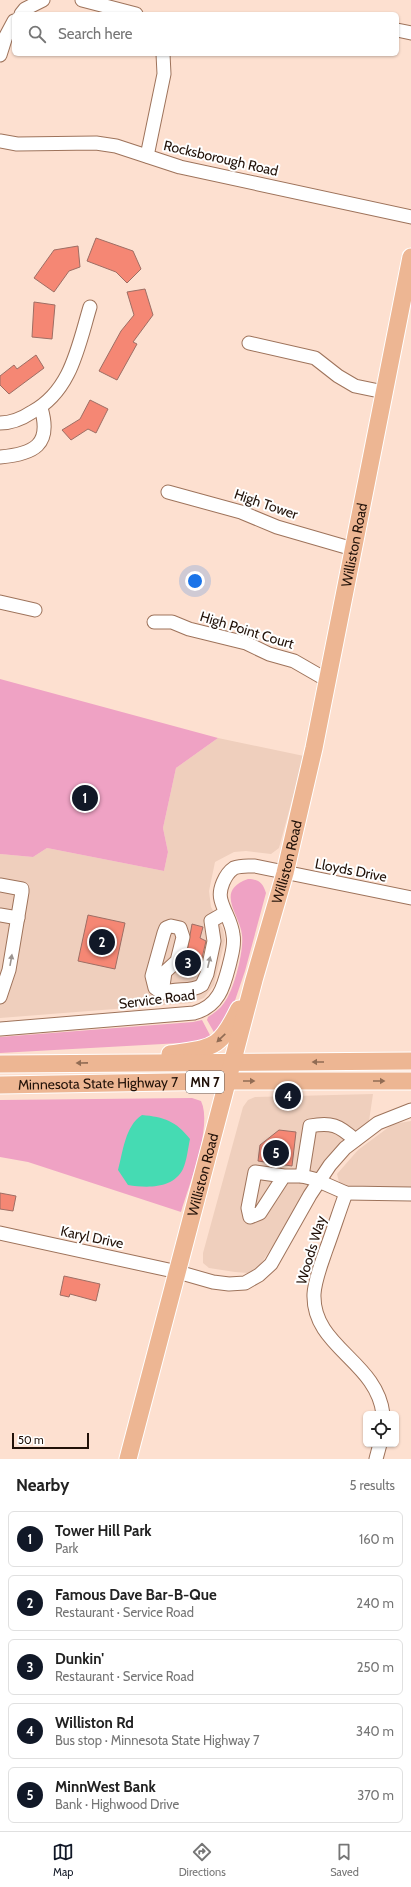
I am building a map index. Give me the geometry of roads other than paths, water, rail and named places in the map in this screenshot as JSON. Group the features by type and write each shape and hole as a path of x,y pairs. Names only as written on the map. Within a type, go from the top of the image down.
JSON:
{"main road":[{"name":"Williston Road","path":"128,1459 254,980 285,873 314,748 411,257"},
{"path":"108,1063 197,1050 209,1047 219,1042 228,1032 254,980"},
{"name":"Minnesota State Highway 7","path":"0,1064 411,1061"},
{"name":"Minnesota State Highway 7","path":"0,1085 227,1081 411,1081"}],"street":[{"path":"23,12 25,9 43,0"},
{"path":"82,0 128,12"},
{"path":"0,55 6,36 12,25"},
{"path":"399,30 411,33"},
{"path":"148,156 164,74 163,56"},
{"name":"Rocksborough Road","path":"0,141 16,144 96,143 116,146 180,167 411,217"},
{"path":"0,424 23,417 41,408 56,394 67,377 75,358 90,307"},
{"path":"249,343 315,358 355,386 384,392"},
{"path":"0,457 16,456 30,452 40,444 44,432 44,420 41,408"},
{"name":"High Tower","path":"168,492 241,512 277,527 353,549"},
{"path":"0,602 35,610"},
{"name":"High Point Court","path":"154,622 172,622 189,629 246,643 269,654 294,661 327,680"},
{"name":"Service Road","path":"0,1029 163,1016 202,1011 216,1000 224,986 234,944 232,926 220,898 227,876 233,869 247,865 285,873"},
{"name":"Lloyds Drive","path":"285,873 411,898"},
{"path":"0,885 22,889 9,970 0,997"},
{"path":"162,993 171,989 192,990 202,985 214,941 211,921 225,912"},
{"path":"0,915 18,918"},
{"name":"Karyl Drive","path":"0,1233 178,1272 196,1278 229,1284 245,1283 259,1276 271,1264 330,1165 354,1140 378,1123 411,1110"},
{"path":"302,1176 310,1126 324,1124 341,1128 354,1140"},
{"path":"284,1176 302,1176 320,1181 346,1193 411,1194"},
{"name":"Woods Way","path":"346,1193 317,1278 314,1294 315,1311 331,1340 366,1374 375,1388 382,1404 383,1411"},
{"path":"376,1459 379,1447"}],"place":[{"name":"Tower Hill Park","path":"85,798"},
{"name":"Famous Dave Bar-B-Que","path":"102,942"},
{"name":"Dunkin'","path":"188,963"},
{"name":"Williston Rd","path":"288,1096"},
{"name":"MinnWest Bank","path":"276,1153"}]}
